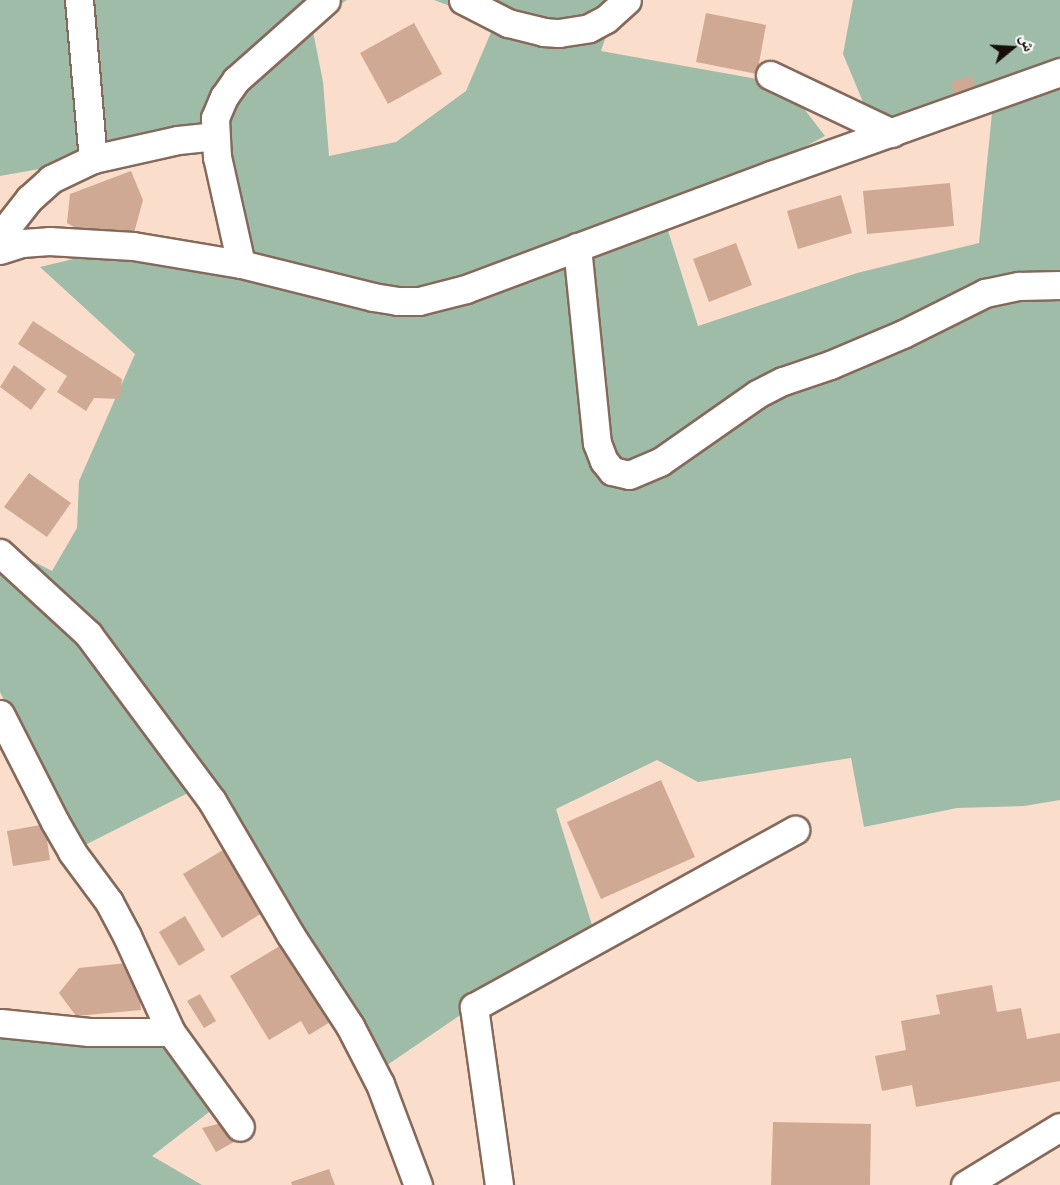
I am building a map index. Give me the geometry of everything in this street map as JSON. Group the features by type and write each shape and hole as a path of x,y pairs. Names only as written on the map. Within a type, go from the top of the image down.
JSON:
{"street":[{"path":"79,0 93,159"},
{"path":"241,264 214,136 215,118 224,97 236,80 326,0"},
{"path":"463,0 508,23 543,32 559,33 589,28 606,19 627,0"},
{"path":"0,250 22,243 84,242 133,246 241,264 373,297 397,301 419,300 466,289 1060,72"},
{"path":"770,75 892,133"},
{"path":"0,236 29,199 51,179 93,159 167,142 214,136"},
{"path":"577,247 597,443 604,461 612,471 629,475 660,462 757,394 783,381 830,365 903,334 985,294 1019,286 1060,285"},
{"path":"0,553 88,634 212,801 290,934 350,1026 380,1084 418,1185"},
{"path":"0,714 60,832 108,902 127,936 171,1032 240,1127"},
{"path":"499,1185 474,1007 795,830"},
{"path":"0,1023 89,1032 171,1032"},
{"path":"965,1185 1060,1127"}],"green space":[{"path":"0,0 347,0 311,21 323,82 329,156 396,142 466,91 495,23 434,0 618,0 601,51 785,84 825,136 665,221 698,326 857,273 979,243 994,93 875,131 843,54 853,0 1060,0 1060,800 1024,806 957,808 864,827 851,758 698,782 657,760 556,809 592,925 377,1072 344,987 200,787 77,849 0,692 0,544 52,571 77,528 79,481 135,354 40,267 132,245 233,257 208,139 0,176"},
{"path":"0,1021 22,1025 184,1025 217,1106 152,1156 202,1185 0,1185"}],"building":[{"path":"706,13 766,25 757,74 696,62"},
{"path":"414,23 442,74 388,104 360,53"},
{"path":"972,76 978,97 956,102 951,82"},
{"path":"131,171 143,200 134,233 86,234 67,223 70,194"},
{"path":"950,183 954,226 867,234 863,191"},
{"path":"841,195 852,233 798,249 787,211"},
{"path":"736,243 752,285 709,302 693,259"},
{"path":"33,321 122,379 120,399 94,398 86,411 57,392 67,376 18,344"},
{"path":"14,365 46,389 31,410 0,387"},
{"path":"29,473 71,503 47,537 4,507"},
{"path":"661,780 695,857 601,899 567,822"},
{"path":"51,823 57,838 47,840 50,860 13,866 7,831"},
{"path":"223,850 262,913 222,938 183,874"},
{"path":"185,916 205,950 179,966 159,932"},
{"path":"283,944 330,1022 309,1035 301,1021 269,1040 230,976"},
{"path":"136,962 141,1010 76,1016 59,993 79,968"},
{"path":"992,985 997,1012 1021,1008 1027,1039 1060,1033 1060,1081 916,1107 912,1085 882,1091 875,1056 906,1050 901,1021 940,1014 936,995"},
{"path":"200,994 216,1021 204,1028 187,1001"},
{"path":"230,1121 241,1138 216,1152 202,1128"},
{"path":"773,1122 871,1124 870,1185 771,1185"},
{"path":"329,1169 335,1185 292,1185 291,1182"}]}
